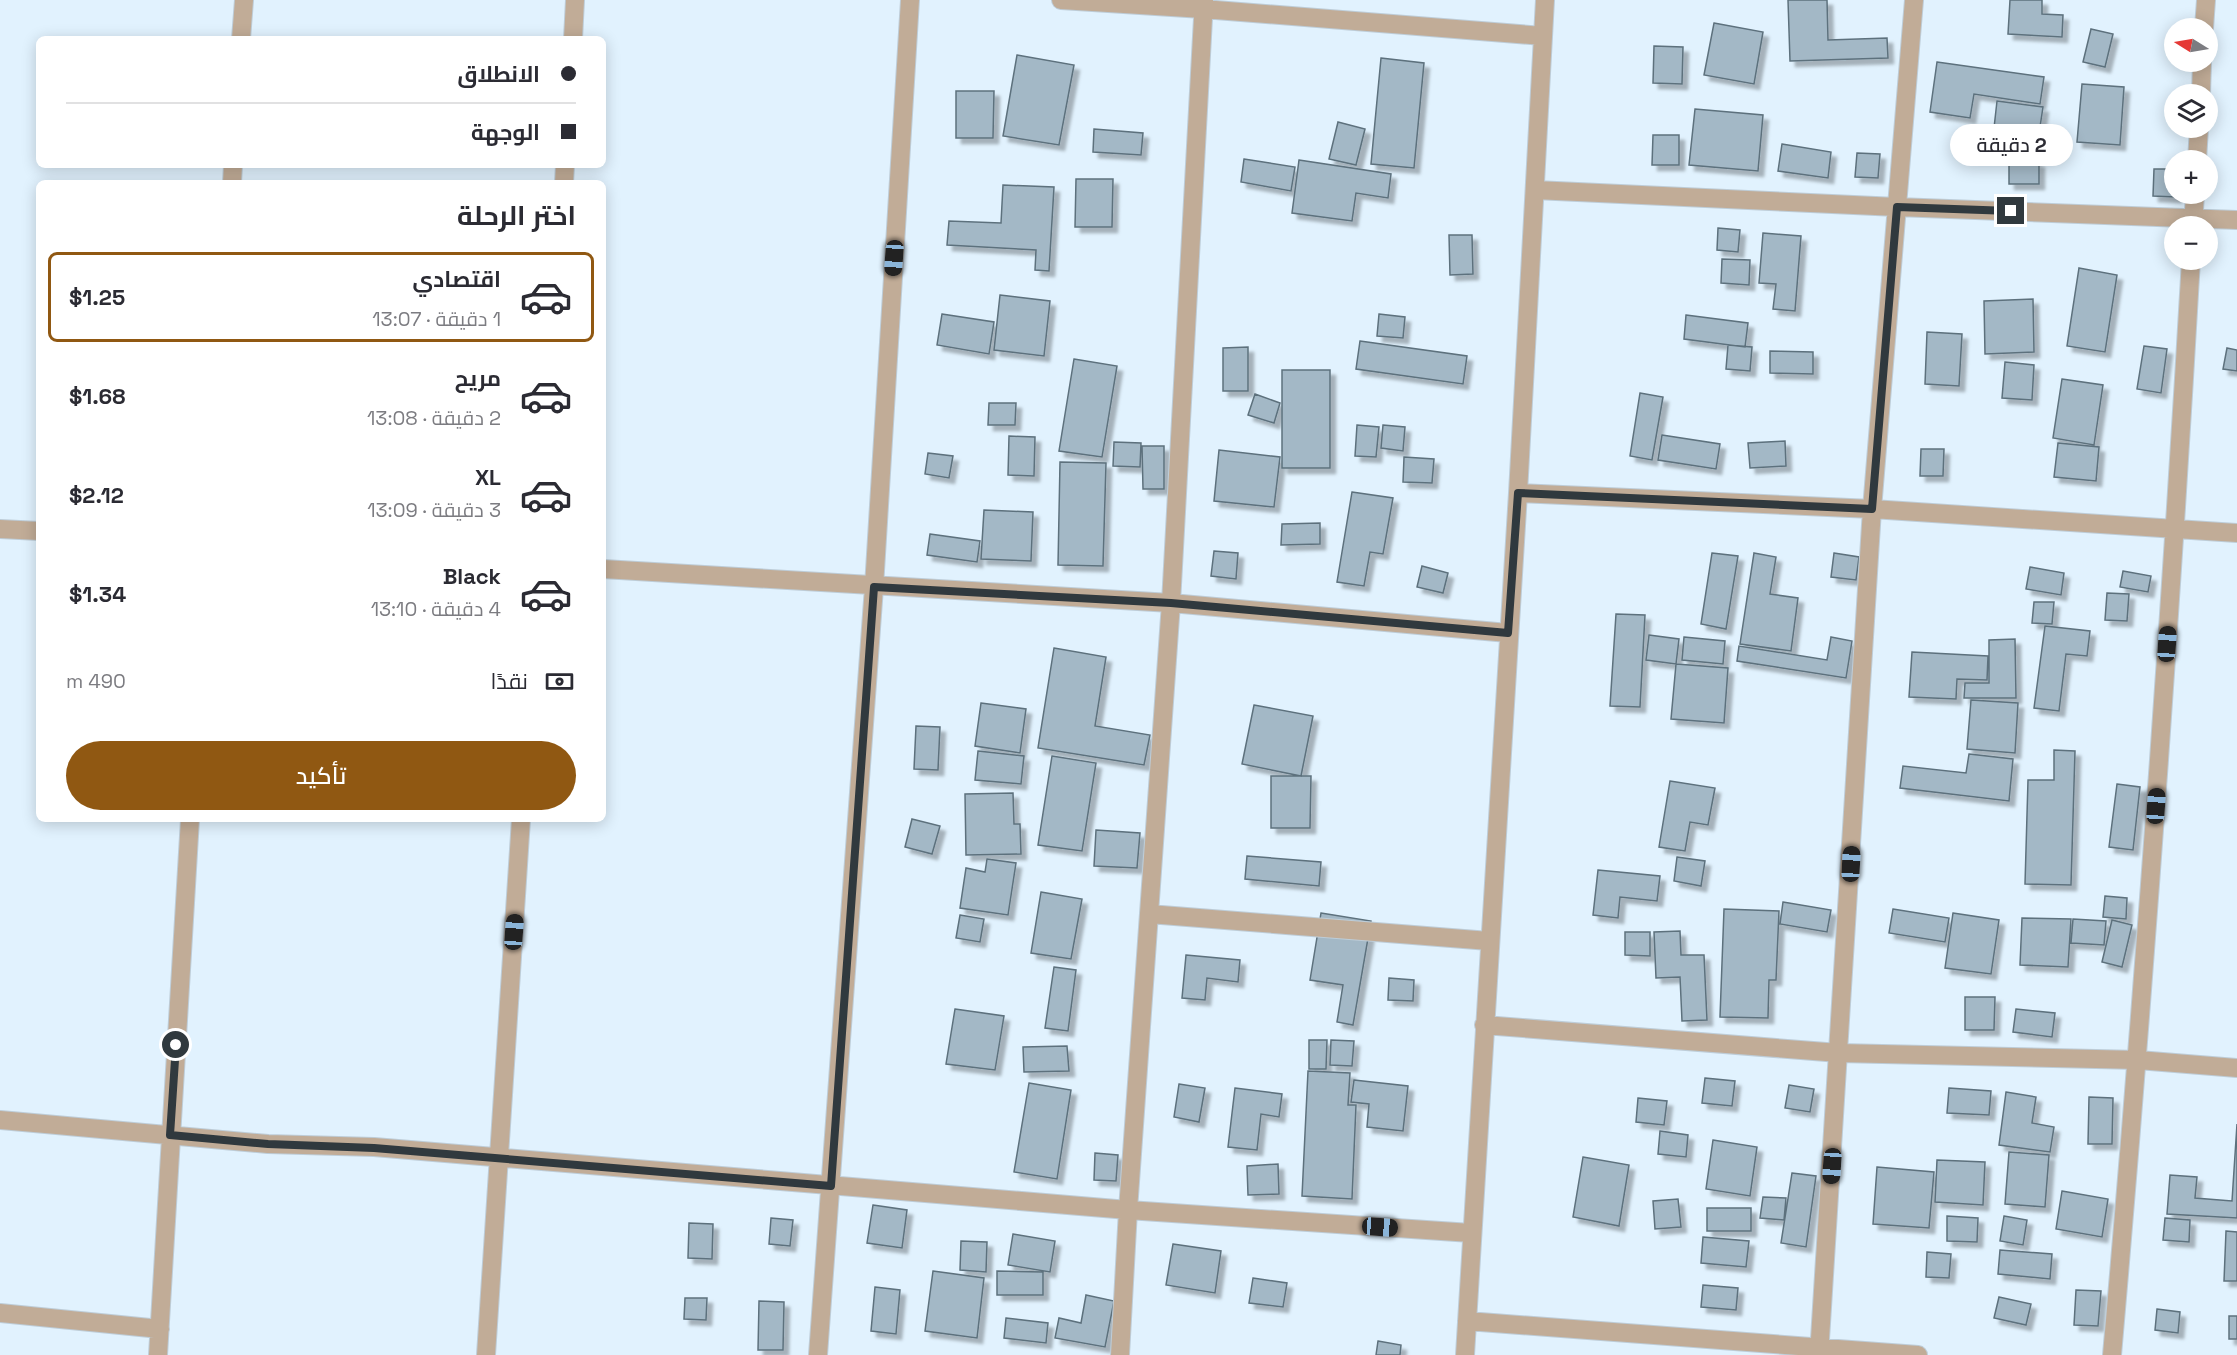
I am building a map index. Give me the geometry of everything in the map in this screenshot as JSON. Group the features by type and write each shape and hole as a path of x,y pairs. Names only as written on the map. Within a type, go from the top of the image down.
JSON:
{"street":[{"path":"241,36 244,0"},
{"path":"573,36 575,0"},
{"path":"818,1355 874,587 910,0"},
{"path":"1061,0 1203,4 1543,36"},
{"path":"1465,1355 1518,493 1545,0"},
{"path":"1820,1351 1872,509 1914,0"},
{"path":"2205,18 2206,0"},
{"path":"1120,1355 1128,1210 1171,603 1203,4"},
{"path":"1535,189 2164,221"},
{"path":"2218,221 2237,220"},
{"path":"2112,1355 2138,1060 2190,270"},
{"path":"1518,493 1872,509 2237,533"},
{"path":"0,529 36,531"},
{"path":"606,569 1171,603 1508,633"},
{"path":"158,1355 190,822"},
{"path":"486,1355 521,822"},
{"path":"1149,914 1489,941"},
{"path":"1484,1025 1839,1053 2138,1060 2237,1068"},
{"path":"0,1120 268,1144 374,1148 498,1157 1128,1210 1471,1233"},
{"path":"0,1312 160,1329"},
{"path":"1467,1321 1820,1351 1918,1355"}],"building":[{"path":"1788,0 1827,0 1828,40 1887,38 1888,58 1790,61"},
{"path":"2010,0 2042,0 2042,14 2063,15 2062,37 2008,34"},
{"path":"1714,23 1763,32 1754,84 1704,75"},
{"path":"2091,29 2113,34 2105,67 2083,62"},
{"path":"1654,46 1683,47 1682,84 1653,83"},
{"path":"1017,55 1074,65 1059,145 1003,136"},
{"path":"1381,58 1424,63 1414,168 1371,164"},
{"path":"1937,62 2044,77 2040,104 1974,94 1970,118 1930,112"},
{"path":"2082,84 2124,87 2120,145 2077,142"},
{"path":"956,91 994,91 993,138 956,138"},
{"path":"1997,101 2043,107 2035,160 1991,155"},
{"path":"1695,109 1763,115 1758,171 1689,165"},
{"path":"1338,122 1365,129 1356,165 1329,159"},
{"path":"1094,129 1143,133 1141,155 1093,152"},
{"path":"1653,135 1679,135 1679,165 1652,165"},
{"path":"1782,144 1831,152 1828,178 1778,171"},
{"path":"1857,153 1880,154 1878,178 1855,177"},
{"path":"1244,159 1295,167 1291,191 1241,182"},
{"path":"1299,160 1391,174 1388,198 1356,193 1352,221 1292,213"},
{"path":"2009,162 2039,162 2039,184 2009,184"},
{"path":"2154,169 2164,169 2164,196 2153,196"},
{"path":"1076,179 1113,179 1112,227 1075,227"},
{"path":"1003,185 1054,187 1049,271 1035,270 1036,250 947,245 949,221 1001,223"},
{"path":"1718,228 1740,230 1738,252 1717,250"},
{"path":"1763,233 1801,236 1795,311 1773,309 1776,284 1759,283"},
{"path":"1449,235 1472,235 1473,274 1450,275"},
{"path":"1722,259 1750,260 1749,285 1721,283"},
{"path":"2079,268 2117,275 2105,352 2067,346"},
{"path":"1000,295 1050,301 1044,356 994,350"},
{"path":"2033,299 2034,352 1985,354 1984,301"},
{"path":"942,314 994,322 989,354 937,345"},
{"path":"1379,314 1405,317 1403,338 1377,336"},
{"path":"1686,315 1748,323 1745,347 1684,339"},
{"path":"1927,332 1962,334 1959,386 1925,384"},
{"path":"1360,341 1467,356 1463,384 1356,369"},
{"path":"1728,345 1752,347 1750,371 1726,369"},
{"path":"2144,346 2167,349 2161,393 2137,389"},
{"path":"1248,347 1248,391 1223,391 1223,348"},
{"path":"2227,348 2237,350 2237,371 2223,369"},
{"path":"1770,351 1813,352 1813,374 1770,373"},
{"path":"1074,359 1117,366 1102,457 1059,451"},
{"path":"2005,362 2034,365 2032,400 2002,398"},
{"path":"1282,370 1330,370 1330,468 1282,468"},
{"path":"2062,379 2103,385 2094,445 2053,438"},
{"path":"1640,393 1663,397 1652,460 1630,456"},
{"path":"1255,394 1280,403 1274,423 1248,415"},
{"path":"989,403 1016,403 1015,425 988,425"},
{"path":"1357,425 1379,427 1376,457 1355,456"},
{"path":"1383,425 1405,427 1403,451 1381,448"},
{"path":"1662,435 1720,444 1716,469 1658,460"},
{"path":"1009,436 1035,437 1034,476 1008,475"},
{"path":"1785,441 1786,466 1750,468 1748,443"},
{"path":"1114,442 1141,443 1140,467 1113,466"},
{"path":"2058,443 2099,447 2096,481 2054,477"},
{"path":"1142,446 1164,446 1164,489 1143,489"},
{"path":"1921,449 1944,449 1943,476 1920,476"},
{"path":"1219,450 1280,457 1274,507 1214,501"},
{"path":"928,453 953,456 949,478 925,474"},
{"path":"1404,457 1434,459 1432,483 1403,482"},
{"path":"1060,462 1106,463 1103,566 1058,565"},
{"path":"1352,492 1393,498 1383,554 1370,552 1364,586 1337,582"},
{"path":"984,510 1033,512 1031,561 981,559"},
{"path":"1320,523 1320,544 1281,545 1282,524"},
{"path":"930,534 980,541 977,562 927,555"},
{"path":"1214,551 1238,553 1236,579 1211,576"},
{"path":"1712,553 1738,556 1726,629 1701,624"},
{"path":"1754,553 1776,557 1770,594 1798,598 1791,651 1740,644"},
{"path":"1834,553 1859,557 1856,580 1831,577"},
{"path":"1422,566 1448,573 1443,593 1417,587"},
{"path":"2030,567 2064,573 2061,595 2026,589"},
{"path":"2123,571 2151,576 2148,592 2120,587"},
{"path":"2107,593 2129,594 2127,621 2105,620"},
{"path":"2034,602 2054,602 2052,624 2032,623"},
{"path":"1616,614 1645,615 1640,707 1610,706"},
{"path":"2045,626 2090,631 2087,656 2066,654 2059,711 2034,708"},
{"path":"1649,635 1679,639 1676,664 1646,660"},
{"path":"1684,637 1725,641 1723,664 1682,660"},
{"path":"1831,637 1852,641 1846,678 1737,661 1739,646 1827,660"},
{"path":"2015,639 2016,698 1964,698 1965,683 1989,683 1989,640"},
{"path":"1054,648 1106,657 1095,726 1150,735 1144,765 1038,748"},
{"path":"1912,652 1988,656 1987,680 1957,679 1956,699 1909,697"},
{"path":"1676,664 1728,668 1724,723 1671,719"},
{"path":"1971,700 2018,703 2015,753 1967,749"},
{"path":"981,703 1026,709 1020,753 975,746"},
{"path":"1254,705 1313,716 1301,776 1242,764"},
{"path":"916,726 940,727 938,770 914,769"},
{"path":"2054,750 2075,751 2071,885 2025,884 2028,780 2054,780"},
{"path":"978,751 1024,756 1021,784 975,780"},
{"path":"1969,754 2013,759 2009,801 1900,788 1903,766 1966,773"},
{"path":"1052,756 1096,763 1082,851 1038,845"},
{"path":"1271,776 1311,776 1310,828 1271,828"},
{"path":"1670,781 1715,788 1708,825 1690,822 1685,851 1659,847"},
{"path":"2117,784 2140,787 2133,850 2109,847"},
{"path":"1013,793 1014,824 1020,824 1021,854 966,855 965,794"},
{"path":"912,819 940,826 932,854 905,847"},
{"path":"1096,830 1140,833 1137,868 1094,866"},
{"path":"1247,856 1321,862 1319,886 1245,879"},
{"path":"1677,857 1705,861 1701,886 1674,881"},
{"path":"987,859 1016,863 1008,915 960,908 966,868 985,872"},
{"path":"1598,870 1660,876 1657,901 1620,897 1618,918 1593,915"},
{"path":"1041,892 1082,899 1071,959 1031,953"},
{"path":"2105,896 2127,898 2126,919 2103,917"},
{"path":"1783,902 1831,910 1827,932 1780,924"},
{"path":"1724,909 1779,911 1776,980 1769,980 1768,1018 1720,1017"},
{"path":"1893,909 1949,918 1945,942 1889,933"},
{"path":"1321,913 1371,921 1353,1025 1337,1022 1343,985 1310,980"},
{"path":"1953,913 1999,920 1991,974 1945,968"},
{"path":"960,915 984,919 980,942 956,938"},
{"path":"2022,918 2071,919 2068,967 2020,965"},
{"path":"2073,919 2106,921 2104,945 2071,943"},
{"path":"2112,920 2132,925 2122,967 2102,962"},
{"path":"1680,931 1681,955 1704,955 1707,1020 1682,1021 1680,977 1656,978 1654,932"},
{"path":"1625,932 1650,932 1650,956 1625,955"},
{"path":"1186,955 1240,960 1238,982 1207,978 1205,1000 1182,998"},
{"path":"1054,967 1076,970 1068,1031 1045,1028"},
{"path":"1389,978 1414,980 1413,1001 1388,1000"},
{"path":"1965,997 1995,997 1994,1030 1965,1030"},
{"path":"955,1009 1004,1016 995,1070 946,1064"},
{"path":"2016,1009 2055,1013 2052,1037 2013,1032"},
{"path":"1309,1040 1327,1040 1326,1069 1309,1069"},
{"path":"1331,1040 1354,1041 1352,1066 1330,1065"},
{"path":"1067,1046 1069,1071 1024,1072 1023,1047"},
{"path":"1308,1071 1350,1073 1348,1105 1356,1105 1352,1199 1302,1196"},
{"path":"1705,1078 1735,1081 1732,1106 1702,1103"},
{"path":"1354,1080 1408,1086 1403,1131 1367,1127 1369,1104 1351,1102"},
{"path":"1029,1083 1071,1090 1057,1179 1014,1172"},
{"path":"1179,1084 1205,1088 1199,1122 1174,1117"},
{"path":"1789,1085 1814,1089 1810,1112 1785,1108"},
{"path":"1235,1088 1282,1094 1279,1117 1261,1114 1257,1150 1228,1147"},
{"path":"1949,1088 1991,1091 1989,1115 1947,1113"},
{"path":"2006,1092 2036,1097 2032,1123 2054,1127 2050,1152 1999,1145"},
{"path":"2089,1097 2113,1098 2112,1144 2088,1144"},
{"path":"1638,1098 1667,1101 1664,1125 1636,1122"},
{"path":"2237,1124 2237,1218 2167,1214 2170,1175 2197,1177 2195,1198 2232,1201"},
{"path":"1660,1131 1688,1135 1686,1157 1658,1154"},
{"path":"1713,1140 1757,1147 1750,1196 1706,1189"},
{"path":"2009,1152 2049,1155 2045,1207 2005,1204"},
{"path":"1095,1153 1118,1155 1116,1181 1094,1180"},
{"path":"1583,1157 1629,1165 1619,1226 1573,1217"},
{"path":"1937,1160 1985,1162 1983,1205 1935,1202"},
{"path":"1278,1164 1279,1194 1248,1195 1247,1166"},
{"path":"1877,1167 1934,1172 1929,1228 1873,1224"},
{"path":"1792,1173 1816,1176 1806,1247 1781,1243"},
{"path":"2062,1191 2108,1199 2102,1237 2056,1229"},
{"path":"1763,1197 1786,1198 1784,1220 1760,1218"},
{"path":"1678,1199 1681,1227 1655,1229 1653,1201"},
{"path":"873,1205 907,1210 902,1248 867,1243"},
{"path":"1707,1208 1751,1208 1751,1231 1707,1231"},
{"path":"1947,1216 1978,1218 1977,1242 1947,1241"},
{"path":"2004,1216 2027,1220 2023,1245 2000,1241"},
{"path":"771,1218 793,1220 790,1246 769,1244"},
{"path":"2165,1218 2190,1220 2189,1242 2163,1240"},
{"path":"689,1223 713,1224 712,1259 688,1258"},
{"path":"2226,1231 2237,1232 2237,1281 2224,1281"},
{"path":"1013,1234 1055,1241 1050,1272 1008,1265"},
{"path":"1703,1237 1749,1241 1746,1267 1701,1263"},
{"path":"961,1241 987,1242 986,1272 960,1270"},
{"path":"1173,1244 1221,1251 1215,1293 1166,1285"},
{"path":"2000,1250 2052,1254 2050,1279 1998,1274"},
{"path":"1927,1252 1951,1254 1949,1278 1926,1277"},
{"path":"933,1271 984,1278 977,1338 925,1331"},
{"path":"997,1271 1043,1272 1043,1295 997,1295"},
{"path":"1253,1278 1287,1283 1283,1307 1249,1303"},
{"path":"1703,1285 1738,1288 1736,1310 1701,1307"},
{"path":"875,1287 900,1290 896,1334 871,1331"},
{"path":"2076,1290 2101,1291 2098,1326 2074,1325"},
{"path":"1086,1295 1114,1301 1105,1347 1055,1338 1059,1318 1081,1323"},
{"path":"1999,1297 2031,1304 2026,1325 1994,1318"},
{"path":"685,1298 707,1298 706,1320 684,1319"},
{"path":"759,1301 784,1302 783,1350 758,1350"},
{"path":"2157,1309 2180,1312 2178,1333 2155,1330"},
{"path":"2229,1316 2237,1316 2237,1339 2229,1339"},
{"path":"1006,1318 1048,1323 1046,1343 1004,1338"},
{"path":"1378,1341 1401,1345 1400,1355 1376,1355"}],"route":[{"path":"176,1045 170,1135 268,1144 374,1148 498,1157 831,1186 874,587 1171,603 1508,633 1518,493 1872,509 1897,207 2011,211"}]}
